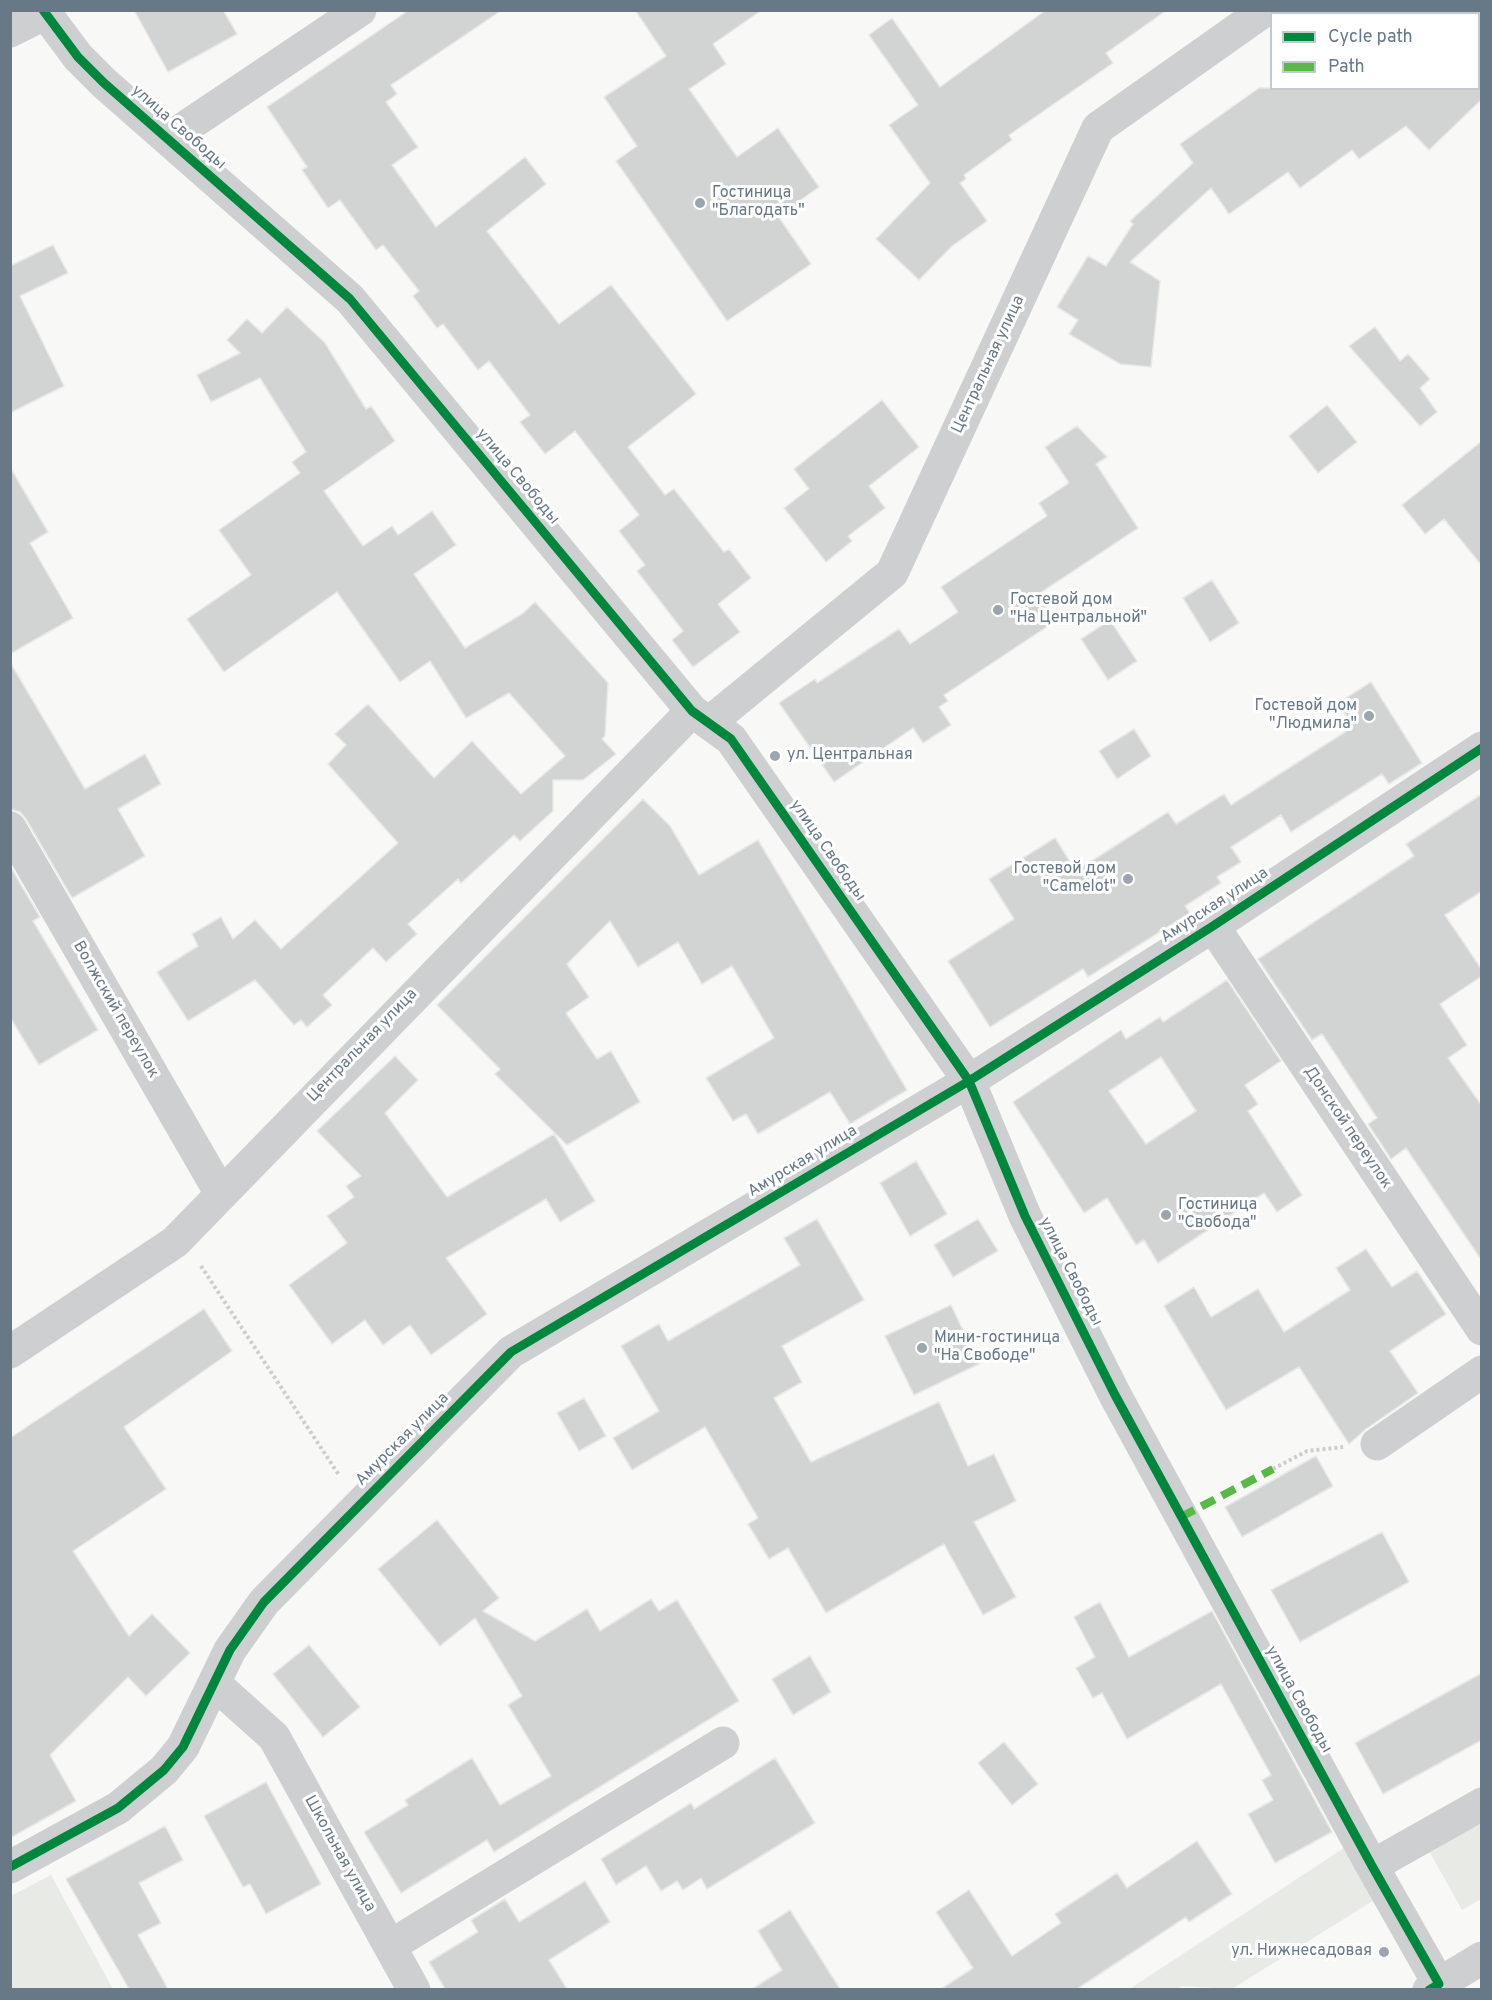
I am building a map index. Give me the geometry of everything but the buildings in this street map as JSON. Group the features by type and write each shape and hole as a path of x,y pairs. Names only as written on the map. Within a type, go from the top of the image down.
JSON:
{"street":[{"name":"улица Свободы","path":"168,139 360,10"},
{"name":"Центральная улица","path":"10,1352 175,1242 220,1192 701,717 892,573 1098,128 1264,10"},
{"name":"улица Свободы","path":"43,12 78,57 104,83 350,299 701,717 730,739 969,1081 1025,1216 1115,1395 1372,1866 1434,1987"},
{"path":"10,31 43,12"},
{"name":"Амурская улица","path":"215,1684 230,1650 264,1602 511,1352 969,1081 1213,926 1482,748"},
{"name":"Волжский переулок","path":"10,828 220,1192"},
{"name":"Донской переулок","path":"1213,926 1482,1329"},
{"path":"1377,1444 1482,1372"},
{"path":"10,1867 118,1808 145,1788 183,1747 215,1684"},
{"name":"Школьная улица","path":"215,1684 274,1737 414,1989"},
{"path":"390,1946 723,1743"},
{"path":"1372,1866 1482,1804"},
{"path":"1434,1987 1482,1958"}],"path":[{"path":"181,1235 359,1505"},
{"path":"1273,1469 1307,1451 1377,1444"}],"shaded area":[{"path":"1481,1819 1481,1899 1462,1910 1428,1849"},
{"path":"1350,1844 1379,1897 1232,1989 1182,1986 1177,1989 1128,1990"},
{"path":"51,1875 113,1989 11,1989 11,1896"}],"marked path":[{"path":"1181,1517 1273,1469"}],"cycle path":[{"path":"43,10 78,57 104,83 350,299 692,711 731,739 969,1081 1025,1216 1115,1395 1372,1866 1439,1984 1429,1990"},
{"path":"10,1867 118,1808 164,1770 183,1747 230,1650 264,1602 511,1352 969,1081 1213,926 1482,748"}],"place":[{"name":"Гостиница \"Благодать\"","path":"700,203"},
{"name":"Гостевой дом \"На Центральной\"","path":"998,610"},
{"name":"Гостевой дом \"Людмила\"","path":"1369,716"},
{"name":"ул. Центральная","path":"775,756"},
{"name":"Гостевой дом \"Camelot\"","path":"1128,879"},
{"name":"Гостиница \"Свобода\"","path":"1166,1215"},
{"name":"Мини-гостиница \"На Свободе\"","path":"922,1348"},
{"name":"ул. Нижнесадовая","path":"1384,1952"}]}
